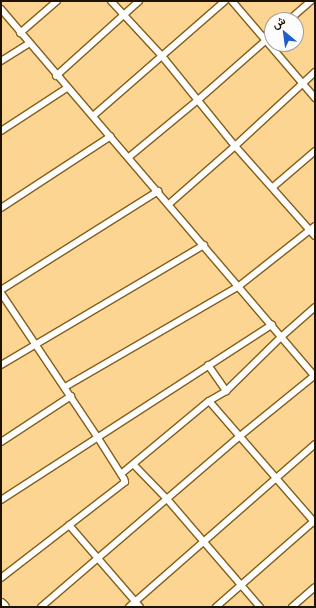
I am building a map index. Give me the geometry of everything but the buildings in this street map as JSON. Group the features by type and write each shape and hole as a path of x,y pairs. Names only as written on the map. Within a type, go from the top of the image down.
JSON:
{"main road":[{"path":"1,604 4,607"}],"street":[{"path":"20,33 57,1"},
{"path":"111,1 162,56 235,146 312,228 315,236"},
{"path":"56,76 139,1"},
{"path":"93,116 225,1"},
{"path":"232,1 264,37"},
{"path":"298,12 311,1"},
{"path":"1,9 28,44 111,136 315,375 240,436 41,607"},
{"path":"129,157 198,100 264,41"},
{"path":"1,61 28,44"},
{"path":"277,52 315,98"},
{"path":"169,204 235,146 315,72"},
{"path":"1,131 67,88"},
{"path":"1,208 111,136"},
{"path":"273,187 315,151"},
{"path":"1,290 158,191"},
{"path":"65,387 239,286 312,228"},
{"path":"1,365 204,245"},
{"path":"1,293 71,396 124,479 123,485 1,578"},
{"path":"121,474 134,465 209,401 226,391 281,337 315,307"},
{"path":"1,500 272,325"},
{"path":"208,365 226,391"},
{"path":"1,442 71,396"},
{"path":"209,401 275,478 315,521 216,607"},
{"path":"129,607 138,604 204,542 315,444"},
{"path":"134,465 167,499 260,607"},
{"path":"69,525 138,604"},
{"path":"292,607 315,586"}]}
